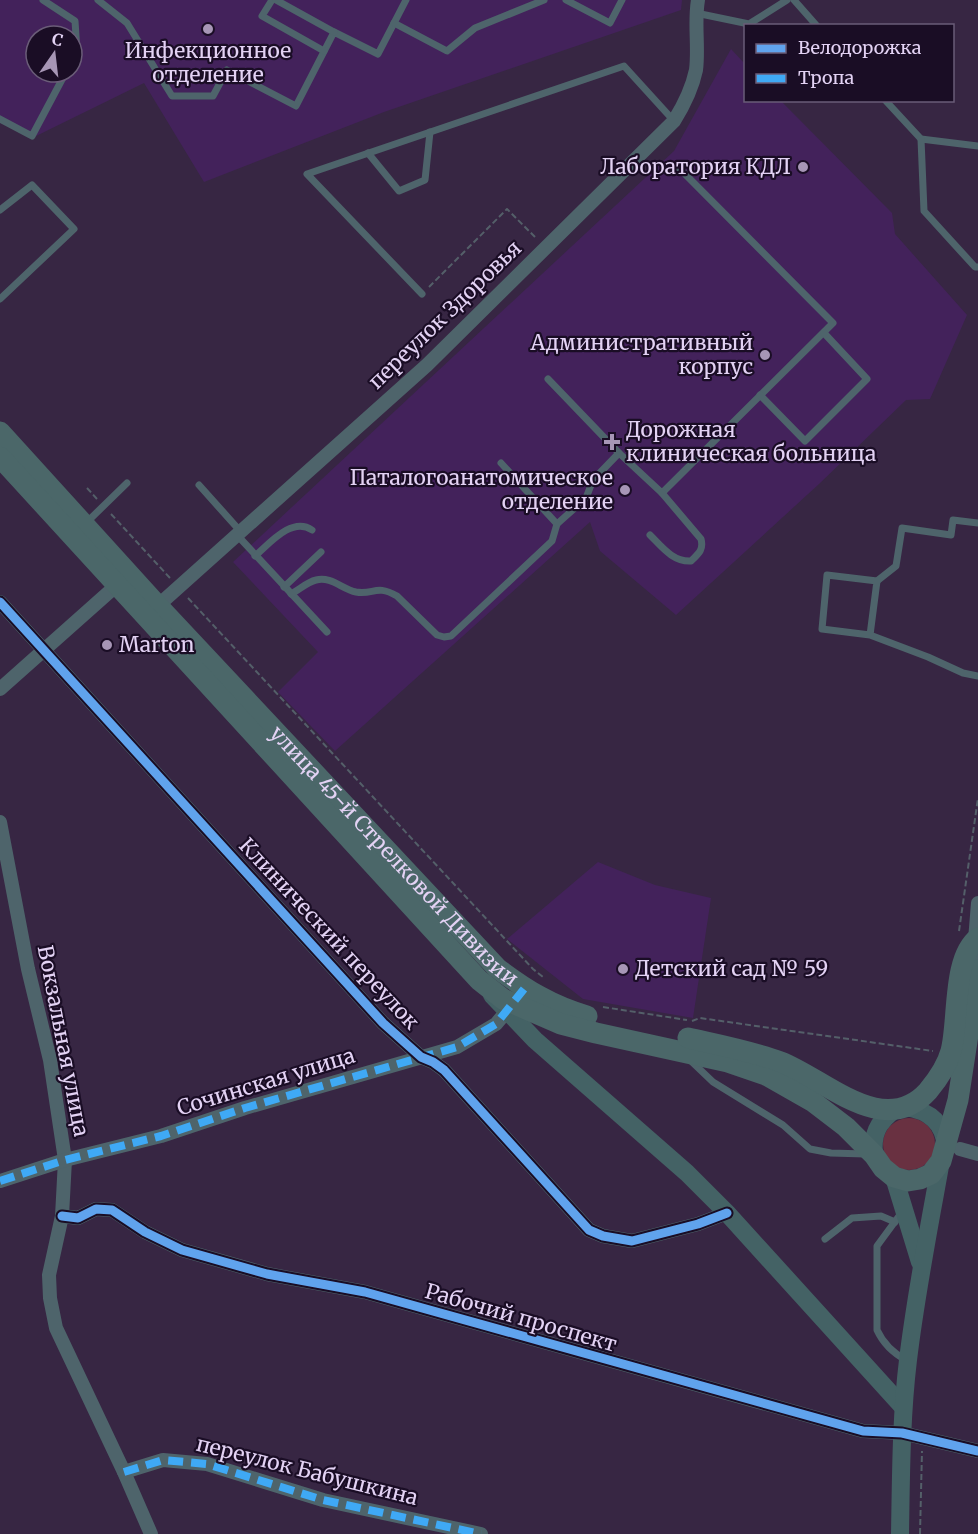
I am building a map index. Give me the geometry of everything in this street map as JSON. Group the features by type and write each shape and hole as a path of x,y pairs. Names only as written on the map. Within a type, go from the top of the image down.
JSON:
{"main road":[{"name":"улица 45-й Стрелковой Дивизии","path":"0,432 84,524 152,611 479,981 503,999 578,1029 728,1062 766,1075 812,1101 846,1127 874,1155"},
{"name":"улица 45-й Стрелковой Дивизии","path":"0,457 117,585 152,611 497,968 514,1002"},
{"path":"949,1152 931,1174 908,1181 894,1177 883,1168 874,1155 873,1142 876,1129 883,1118 923,1096 945,1066 951,1051 963,963 972,943"},
{"path":"900,1534 903,1407 908,1360 922,1266 949,1152 978,970"},
{"name":"улица 45-й Стрелковой Дивизии","path":"514,1002 544,1001 599,1019 740,1049 793,1067 846,1098 900,1109"},
{"path":"514,1002 535,1040 687,1173 727,1213 903,1407"},
{"path":"900,1109 920,1109 933,1116 945,1136 949,1152"},
{"path":"894,1177 900,1215 922,1266"}],"street":[{"name":"переулок Здоровья","path":"152,611 426,365 674,121 688,98 696,68 697,7"},
{"path":"0,689 117,585"},
{"name":"Клинический переулок","path":"0,602 383,1023 421,1057 444,1070 590,1230 603,1236 632,1242 698,1224 727,1213"},
{"name":"Вокзальная улица","path":"0,822 28,969 50,1060 65,1160 62,1216 49,1275 50,1298 56,1328 151,1534"},
{"path":"972,943 978,903"},
{"name":"Сочинская улица","path":"0,1181 65,1160 161,1136 245,1108 457,1047 496,1024 514,1002"},
{"path":"949,1152 978,1154"},
{"name":"Рабочий проспект","path":"62,1216 78,1218 96,1209 112,1210 144,1232 182,1250 267,1274 365,1293 863,1431 902,1433 978,1451"},
{"name":"переулок Бабушкина","path":"124,1472 163,1460 207,1464 323,1500 480,1534"}],"lane":[{"path":"43,0 75,21 75,24"},
{"path":"98,0 127,23 172,96 213,96 227,70 296,106 334,32"},
{"path":"272,0 262,16 324,51"},
{"path":"276,0 378,54 406,0"},
{"path":"394,23 447,51 475,28 544,0"},
{"path":"566,0 610,23 622,0"},
{"path":"697,7 749,24 787,0"},
{"path":"794,0 815,24"},
{"path":"422,294 307,174 624,66 674,121"},
{"path":"0,119 32,136 60,84"},
{"path":"887,102 921,140 924,211 975,267 978,267"},
{"path":"368,153 399,192 425,180 430,132"},
{"path":"921,140 978,146"},
{"path":"662,493 833,323 678,167"},
{"path":"0,210 32,184 74,229 0,299"},
{"path":"760,395 805,441 867,379 824,333"},
{"path":"548,379 662,493 701,539 701,551 691,561 684,562 675,559 650,536"},
{"path":"291,594 314,580 322,579 357,592 380,589 397,596 437,635 451,636 552,541 558,524 586,498 593,480 620,453"},
{"path":"501,463 558,524"},
{"path":"84,524 128,483"},
{"path":"199,485 255,556 327,632"},
{"path":"870,635 877,581 896,566 902,528 951,535 953,520 978,523"},
{"path":"255,556 282,533 307,527 312,530"},
{"path":"284,587 321,552"},
{"path":"877,581 827,575 822,629 870,635 928,657 963,674 978,676"},
{"path":"674,1049 712,1082 783,1125 810,1149 831,1153 874,1155"},
{"path":"825,1239 852,1218 900,1215"},
{"path":"900,1215 877,1246 877,1330 881,1340 897,1355 908,1360"}],"path":[{"path":"422,294 507,209 546,247"},
{"path":"87,488 533,969 549,982"},
{"path":"972,943 978,798"},
{"path":"602,1007 692,1021 700,1018 917,1050 951,1051"},
{"path":"920,1534 922,1448"}],"shaded area":[{"path":"0,0 682,0 681,10 384,112 204,182 144,83 32,138 0,122"},
{"name":"Дорожная клиническая больница","path":"731,49 744,63 744,102 782,102 892,213 895,234 967,315 930,399 906,400 819,484 676,615 600,551 590,522 335,751 278,692 318,652 233,562 674,151"},
{"name":"Детский сад № 59","path":"598,862 655,885 711,898 693,1018 583,999 507,939"},
{"path":"904,1118 914,1118 924,1122 931,1129 935,1144 931,1159 924,1166 914,1170 904,1170 894,1166 887,1159 883,1149 883,1139 887,1129 894,1122"}],"marked path":[{"path":"0,1181 65,1160 161,1136 245,1108 457,1047 496,1024 524,989"},
{"path":"124,1472 163,1460 207,1464 323,1500 481,1534"}],"cycle path":[{"path":"0,602 383,1023 421,1057 444,1070 589,1230 603,1236 632,1241 698,1224 727,1213"},
{"path":"62,1216 78,1218 96,1209 112,1210 145,1232 182,1250 267,1274 365,1292 863,1431 902,1433 978,1451"}],"place":[{"name":"Инфекционное отделение","path":"208,29"},
{"name":"Лаборатория КДЛ","path":"803,167"},
{"name":"Административный корпус","path":"765,355"},
{"name":"Дорожная клиническая больница","path":"612,442"},
{"name":"Паталогоанатомическое отделение","path":"625,490"},
{"name":"Marton","path":"107,645"},
{"name":"Детский сад № 59","path":"623,969"}]}
